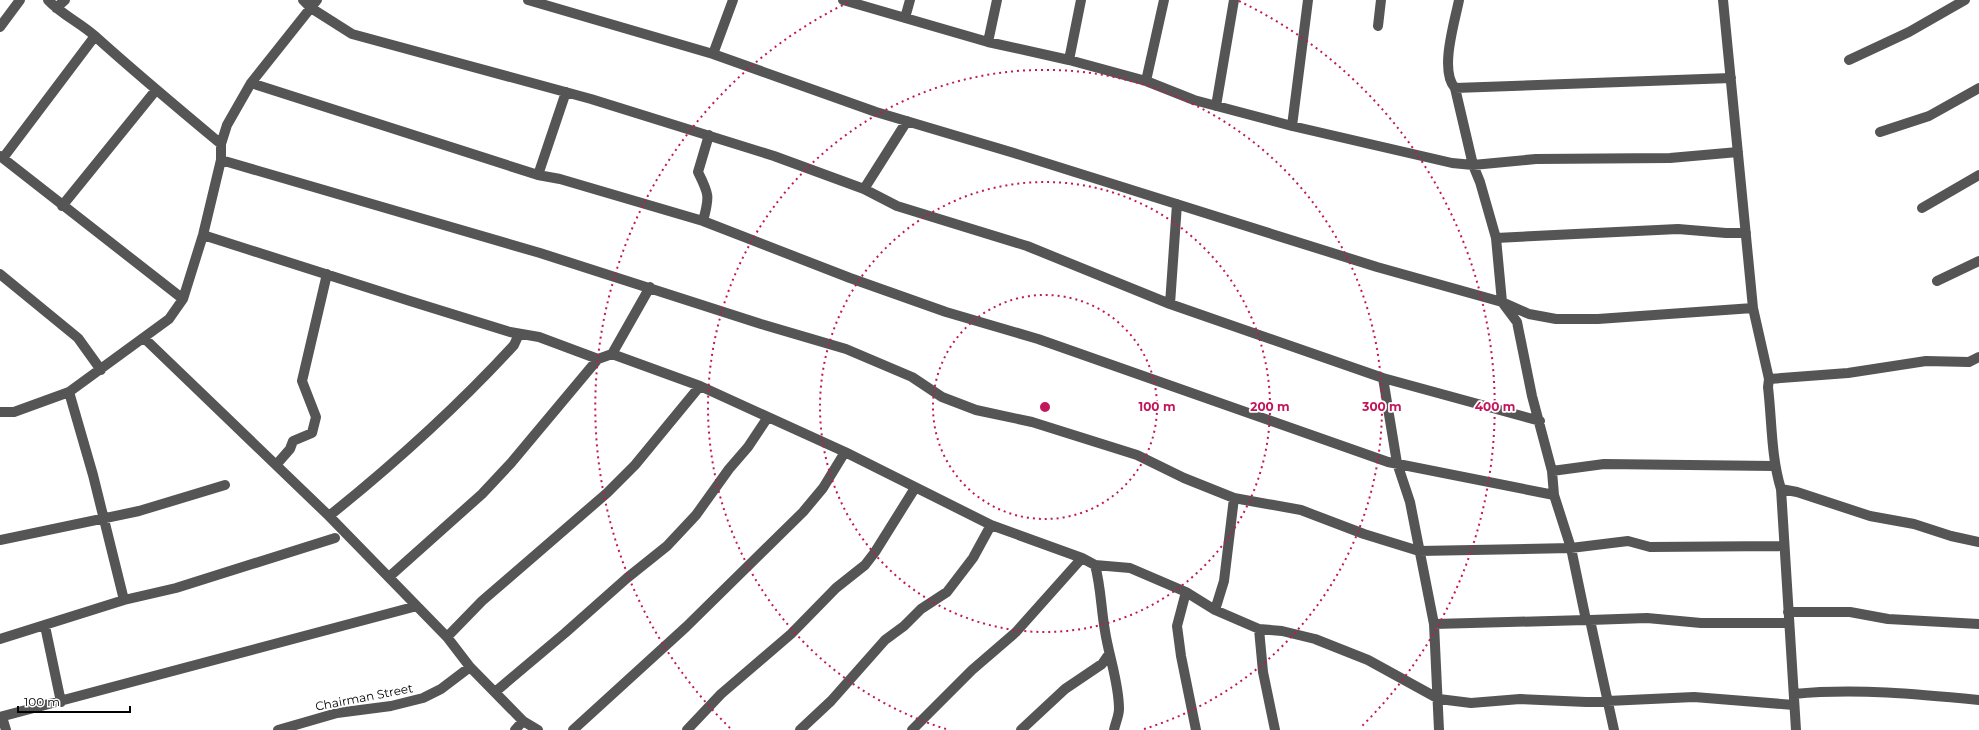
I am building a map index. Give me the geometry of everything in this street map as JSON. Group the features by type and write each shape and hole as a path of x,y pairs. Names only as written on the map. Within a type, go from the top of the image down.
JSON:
{"street":[{"path":"0,27 20,0"},
{"path":"48,0 56,8 95,36 115,56 221,144"},
{"path":"56,8 65,0"},
{"path":"303,0 314,4 352,34 566,92 774,156 864,189 897,206 1027,246 1170,304 1383,378 1540,422"},
{"path":"528,0 713,54 876,112 1377,267 1502,302 1529,314 1556,319 1598,319 1753,308"},
{"path":"713,54 733,0"},
{"path":"844,0 988,42 1069,60 1146,81 1194,100 1216,106 1292,126 1452,163 1473,165 1536,159 1670,158 1738,152"},
{"path":"905,18 910,0"},
{"path":"988,42 997,0"},
{"path":"1069,60 1081,0"},
{"path":"1146,81 1164,0"},
{"path":"1216,106 1234,0"},
{"path":"1292,126 1308,0"},
{"path":"1378,26 1381,0"},
{"path":"1459,0 1447,58 1451,83 1455,88 1473,165 1480,182 1496,238 1502,302 1516,322 1552,471 1554,495 1571,548 1614,730"},
{"path":"1723,0 1753,308 1769,380 1768,387 1774,466 1781,490 1796,730"},
{"path":"1849,60 1908,32 1965,0"},
{"path":"0,412 14,412 70,392 169,319 183,299 203,235 221,160 221,144 227,125 251,83 314,4"},
{"path":"95,36 1,157 183,299"},
{"path":"1455,88 1731,78"},
{"path":"251,83 538,175 560,179 613,193 703,221 850,278 946,312 1038,339 1388,462 1554,495"},
{"path":"1880,132 1929,116 1979,88"},
{"path":"62,206 156,90"},
{"path":"538,175 566,92"},
{"path":"864,189 907,121"},
{"path":"703,221 708,199 706,188 698,172 699,165 704,157 709,135"},
{"path":"221,160 540,253 650,287 761,324 846,349 912,377 942,397 976,410 1032,422 1137,455 1184,478 1234,498 1301,510 1364,534 1419,551 1571,548 1628,541 1650,547 1784,546"},
{"path":"1922,208 1979,175"},
{"path":"1170,304 1177,204"},
{"path":"1496,238 1636,230 1699,230 1726,233 1746,233"},
{"path":"203,235 410,301 519,334 539,337 598,359"},
{"path":"1937,281 1979,261"},
{"path":"0,274 78,338 101,370"},
{"path":"276,465 290,449 293,441 312,433 316,420 302,381 327,274"},
{"path":"612,354 650,287"},
{"path":"329,516 367,486 446,416 514,345 519,334"},
{"path":"144,338 329,516 447,637 470,667 523,721 538,730"},
{"path":"390,577 482,494 511,463 598,359 612,354 700,386 846,452 990,525 1082,558 1095,565 1130,568 1186,592 1215,610 1259,629 1282,631 1326,644 1368,660 1439,699 1471,702 1520,699 1586,702 1694,697 1794,705"},
{"path":"1769,380 1848,373 1926,361 1969,362 1979,357"},
{"path":"1383,378 1396,463 1410,502 1434,624 1439,699 1439,730"},
{"path":"447,637 482,601 607,493 635,466 700,386"},
{"path":"70,392 124,600"},
{"path":"495,692 667,546 696,515 729,469 748,447 768,417"},
{"path":"573,730 686,627 803,512 823,488 846,452"},
{"path":"1552,471 1604,464 1774,466"},
{"path":"0,540 104,520 225,485"},
{"path":"687,730 721,694 791,634 836,588 865,565 875,552 915,488"},
{"path":"1781,490 1797,492 1870,516 1914,524 1951,536 1979,542"},
{"path":"1215,610 1224,581 1234,498"},
{"path":"800,730 831,701 885,640 904,626 921,609 947,592 973,558 990,525"},
{"path":"0,639 124,600 176,588 335,538"},
{"path":"912,730 972,670 1016,632 1082,558"},
{"path":"1095,565 1100,583 1109,654 1114,674 1119,710 1114,730"},
{"path":"1186,592 1177,626 1181,656 1196,730"},
{"path":"6,730 1,717 418,606"},
{"path":"1788,612 1850,612 1888,620 1979,624"},
{"path":"1434,624 1647,618 1701,623 1789,623"},
{"path":"45,626 61,702"},
{"path":"1259,629 1262,672 1275,730"},
{"path":"1021,730 1065,689 1102,664 1109,654"},
{"name":"Chairman Street","path":"278,730 337,713 391,706 423,698 441,689 470,667"},
{"path":"1794,694 1856,692 1920,694 1979,700"},
{"path":"515,730 523,721"}]}
